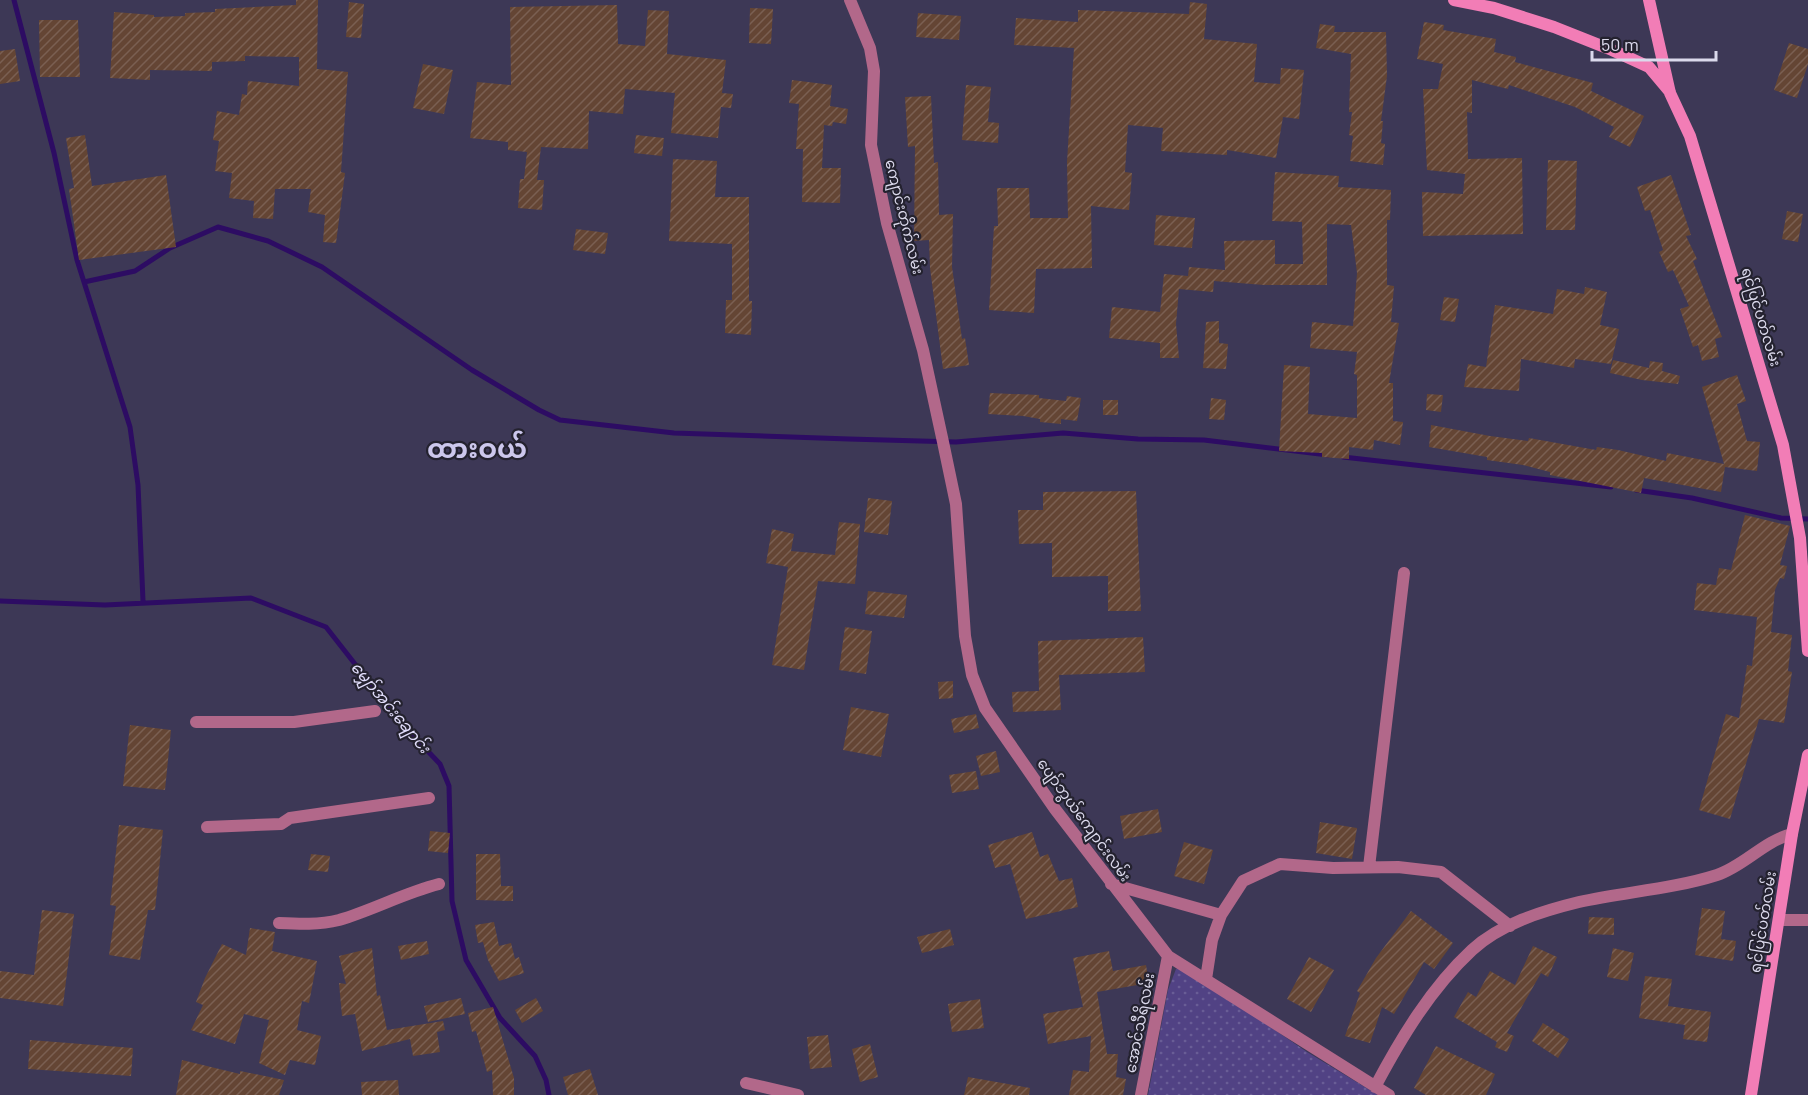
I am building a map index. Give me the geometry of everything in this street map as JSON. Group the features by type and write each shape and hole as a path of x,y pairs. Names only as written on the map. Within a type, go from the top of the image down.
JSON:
{"street":[{"name":"ကျောင်းတိုက်လမ်း","path":"850,0 870,48 874,71 871,145 887,223 923,350 943,442"},
{"path":"1454,0 1494,8 1554,27 1612,50 1648,67 1670,93"},
{"name":"ရင်ပြင်ပတ်လမ်း","path":"1649,0 1670,93 1690,136 1783,445 1800,538 1808,645"},
{"name":"ပျော်ဘွယ်ကျောင်းလမ်း","path":"943,442 956,504 963,608 972,675 985,708 1055,809 1168,956 1389,1095"},
{"path":"1369,867 1404,573"},
{"path":"196,722 294,722 375,711"},
{"name":"ရင်ပြင်ပတ်လမ်း","path":"1751,1095 1792,834 1808,755"},
{"path":"207,827 281,824 290,818 429,798"},
{"path":"1375,1087 1405,1030 1440,987 1473,949 1510,926 1532,916 1576,903 1719,874 1779,838 1792,834"},
{"path":"1206,979 1212,940 1221,915 1243,881 1280,864 1441,872 1510,926"},
{"path":"279,923 311,924 338,920 413,891 439,884"},
{"path":"1111,884 1221,915"},
{"path":"1779,920 1808,920"},
{"name":"အောင်သီရိလမ်း","path":"1141,1095 1168,956"},
{"path":"746,1083 798,1095"}],"shaded area":[{"path":"1184,968 1307,1052 1378,1095 1148,1095 1168,990 1176,969"}],"building":[{"path":"296,0 318,0 317,69 348,72 341,172 345,173 336,243 323,242 325,215 308,212 311,189 275,189 273,219 253,218 254,201 229,198 232,173 215,171 219,141 213,140 217,111 239,115 242,94 247,95 248,81 299,86 299,57 245,56 245,61 212,62 212,71 150,70 150,80 110,78 114,12 154,15 154,17 185,16 185,13 215,12 215,9 296,5"},
{"path":"349,2 364,4 361,38 346,37"},
{"path":"1190,2 1207,4 1204,39 1257,44 1254,82 1280,84 1281,68 1304,70 1299,119 1283,117 1276,158 1227,150 1227,155 1161,151 1163,128 1128,125 1125,172 1132,173 1129,210 1091,206 1092,268 1036,269 1034,313 989,310 994,226 998,226 997,188 1029,188 1030,218 1068,218 1067,162 1074,48 1014,45 1016,18 1078,22 1078,10 1189,14"},
{"path":"617,5 618,44 645,46 648,10 669,11 667,54 726,60 722,93 733,94 731,108 721,107 718,138 671,133 675,93 625,89 623,114 589,111 588,149 541,147 537,180 544,180 542,210 518,208 520,179 524,179 527,152 508,150 508,142 470,138 477,82 511,85 510,7"},
{"path":"750,8 773,9 771,44 749,43"},
{"path":"918,13 961,16 959,40 916,37"},
{"path":"39,20 78,20 80,77 40,77"},
{"path":"1424,22 1444,25 1443,30 1496,39 1494,52 1516,57 1515,62 1593,83 1591,91 1644,116 1630,147 1609,137 1614,127 1575,107 1509,85 1508,89 1472,80 1472,113 1467,112 1468,159 1522,158 1523,234 1423,236 1422,192 1463,194 1465,174 1427,170 1423,89 1438,89 1443,64 1417,59"},
{"path":"1320,24 1335,26 1334,32 1386,32 1387,76 1381,121 1383,121 1381,143 1385,144 1383,165 1350,161 1353,136 1349,135 1352,112 1349,112 1351,54 1316,48"},
{"path":"1789,43 1808,49 1808,64 1797,98 1774,90"},
{"path":"15,49 20,81 0,84 0,51"},
{"path":"423,64 453,70 444,114 413,108"},
{"path":"792,80 832,85 830,106 848,109 846,124 833,122 832,126 824,125 822,168 841,168 840,203 802,202 803,149 796,149 799,104 789,103"},
{"path":"966,85 991,87 988,122 999,123 998,143 962,140"},
{"path":"931,96 934,163 938,162 939,215 953,214 952,267 962,339 965,338 969,365 943,369 930,268 929,240 914,241 915,146 908,147 905,97"},
{"path":"85,135 92,186 166,175 176,247 79,260 69,189 74,188 66,138"},
{"path":"636,135 664,138 662,156 634,153"},
{"path":"673,159 717,161 715,197 749,197 751,335 725,333 726,300 732,300 732,244 669,241"},
{"path":"1548,160 1577,161 1575,230 1546,230"},
{"path":"1275,172 1339,176 1338,187 1391,190 1390,220 1387,220 1387,285 1394,286 1391,322 1399,323 1389,383 1393,383 1393,421 1403,422 1400,445 1374,440 1373,450 1349,447 1349,459 1322,457 1322,453 1279,451 1284,365 1310,367 1308,414 1357,418 1357,375 1354,374 1357,352 1310,348 1312,322 1353,326 1357,273 1351,225 1327,224 1327,285 1264,285 1214,281 1213,292 1179,289 1176,324 1179,358 1160,358 1160,343 1109,338 1112,307 1160,312 1164,274 1188,276 1189,267 1225,270 1224,241 1275,240 1275,264 1303,264 1302,222 1272,221"},
{"path":"1671,175 1691,235 1686,236 1697,259 1693,261 1722,337 1715,339 1719,357 1702,361 1698,345 1693,347 1680,309 1689,306 1673,270 1668,272 1659,252 1663,250 1650,210 1645,211 1637,187"},
{"path":"1787,211 1803,214 1798,242 1782,239"},
{"path":"1156,215 1195,218 1192,248 1154,245"},
{"path":"576,229 608,233 605,254 573,250"},
{"path":"1585,287 1607,292 1600,325 1619,329 1611,364 1575,359 1574,368 1521,359 1519,391 1464,387 1468,364 1486,367 1495,305 1553,314 1557,289 1584,294"},
{"path":"1444,297 1459,299 1455,322 1440,320"},
{"path":"1219,321 1219,343 1228,344 1226,369 1203,368 1206,322"},
{"path":"1613,360 1649,368 1650,361 1663,363 1662,371 1680,376 1678,384 1642,380 1610,373"},
{"path":"1737,375 1746,401 1737,404 1747,441 1760,442 1757,471 1725,467 1721,492 1644,478 1641,493 1550,475 1550,472 1523,465 1487,460 1487,457 1429,447 1431,425 1490,436 1528,441 1529,438 1596,450 1597,447 1618,450 1666,461 1667,453 1724,464 1702,387"},
{"path":"990,393 1039,395 1039,398 1066,401 1067,396 1081,398 1077,421 1061,419 1061,424 1040,422 1040,419 1023,416 988,414"},
{"path":"1427,394 1443,395 1441,412 1426,410"},
{"path":"1211,398 1226,400 1224,420 1209,419"},
{"path":"1103,400 1118,400 1118,415 1103,415"},
{"path":"1136,491 1141,611 1108,611 1108,576 1052,577 1052,543 1019,544 1018,510 1043,510 1043,492"},
{"path":"868,498 892,501 888,535 864,532"},
{"path":"1745,515 1790,526 1780,565 1787,566 1784,579 1780,578 1775,590 1771,632 1792,635 1788,671 1792,672 1784,723 1759,719 1730,819 1699,810 1726,714 1739,718 1747,665 1752,666 1757,617 1694,610 1697,583 1716,585 1719,568 1731,570"},
{"path":"839,522 860,524 855,584 818,581 804,670 772,665 788,567 766,563 772,529 794,534 791,551 835,555"},
{"path":"868,591 907,595 904,618 865,614"},
{"path":"845,627 872,631 866,674 839,670"},
{"path":"1143,637 1145,672 1059,675 1061,710 1013,712 1012,692 1039,691 1038,641"},
{"path":"953,681 953,698 939,699 938,682"},
{"path":"851,707 889,714 881,757 843,750"},
{"path":"976,714 979,728 954,733 951,719"},
{"path":"130,725 171,730 165,790 123,786"},
{"path":"996,751 1000,772 981,776 976,756"},
{"path":"976,771 979,789 952,793 949,775"},
{"path":"1158,809 1162,832 1124,839 1120,816"},
{"path":"1320,822 1357,828 1352,859 1316,853"},
{"path":"119,825 163,830 155,910 148,910 140,960 109,955 116,906 110,905"},
{"path":"430,831 450,833 448,853 428,851"},
{"path":"1032,832 1040,857 1048,854 1059,881 1072,878 1078,907 1026,919 1010,864 995,868 988,845"},
{"path":"1184,842 1213,850 1204,884 1174,876"},
{"path":"311,854 330,856 328,872 308,870"},
{"path":"476,854 500,854 501,886 513,886 513,901 476,900"},
{"path":"1702,908 1725,911 1721,939 1736,941 1733,961 1695,955"},
{"path":"42,910 74,914 63,1006 0,998 0,971 34,975"},
{"path":"1411,911 1453,943 1434,969 1424,962 1394,1014 1382,1007 1370,1043 1345,1036 1360,993 1357,991 1376,958"},
{"path":"1589,917 1614,918 1614,935 1588,934"},
{"path":"494,922 499,946 511,943 515,959 519,957 524,973 499,981 488,960 483,942 478,943 475,925"},
{"path":"250,928 275,932 272,951 317,961 309,1003 302,1001 297,1030 321,1036 315,1065 290,1060 285,1075 259,1063 269,1020 244,1014 235,1044 191,1030 203,1005 196,1002 222,944 246,955"},
{"path":"950,929 954,945 922,953 917,937"},
{"path":"427,941 429,954 401,960 398,946"},
{"path":"1533,946 1557,957 1548,977 1541,973 1507,1033 1514,1036 1507,1052 1495,1047 1497,1042 1454,1017 1468,992 1476,997 1490,971 1515,985"},
{"path":"372,948 377,996 380,995 387,1030 443,1021 445,1030 437,1032 440,1052 413,1056 410,1039 362,1051 355,1014 342,1016 339,983 346,984 339,956"},
{"path":"1613,948 1634,953 1628,981 1607,977"},
{"path":"1109,951 1113,971 1146,965 1149,983 1097,992 1107,1054 1118,1054 1116,1077 1126,1079 1123,1095 1069,1095 1073,1070 1089,1072 1091,1036 1048,1044 1043,1014 1083,1007 1073,958"},
{"path":"1309,957 1334,970 1311,1012 1287,999"},
{"path":"1645,976 1672,979 1668,1006 1711,1012 1707,1042 1683,1039 1685,1025 1639,1018"},
{"path":"461,998 465,1014 428,1022 424,1006"},
{"path":"536,998 543,1011 522,1023 515,1010"},
{"path":"980,999 984,1028 952,1032 948,1004"},
{"path":"493,1007 514,1078 514,1095 493,1095 492,1070 487,1072 476,1031 472,1032 468,1013"},
{"path":"1543,1023 1569,1039 1558,1058 1532,1041"},
{"path":"828,1035 832,1067 810,1069 807,1037"},
{"path":"30,1040 133,1048 131,1076 28,1069"},
{"path":"870,1044 878,1077 860,1082 852,1049"},
{"path":"1436,1046 1495,1074 1486,1095 1426,1095 1414,1088"},
{"path":"182,1060 240,1074 240,1071 284,1080 279,1095 176,1095"},
{"path":"590,1069 598,1095 568,1095 563,1077"},
{"path":"968,1077 1030,1088 1029,1095 964,1095"},
{"path":"398,1080 399,1095 362,1095 361,1082"}],"waterway":[{"path":"14,0 54,153 77,260 130,427 138,485 143,601"},
{"path":"84,282 135,271 170,248 218,227 268,241 322,267 472,370 560,420 674,433 956,442 1063,433 1138,439 1204,440 1328,455"},
{"path":"1343,457 1611,487"},
{"path":"1636,490 1692,498 1781,518 1808,519"},
{"name":"မျှော်အင်းချောင်း","path":"0,601 105,605 251,598 326,627 402,724 440,764 449,786 452,901 466,960 500,1018 535,1056 546,1080 549,1095"}],"district":[{"name":"ထားဝယ်","path":"477,449"}]}
